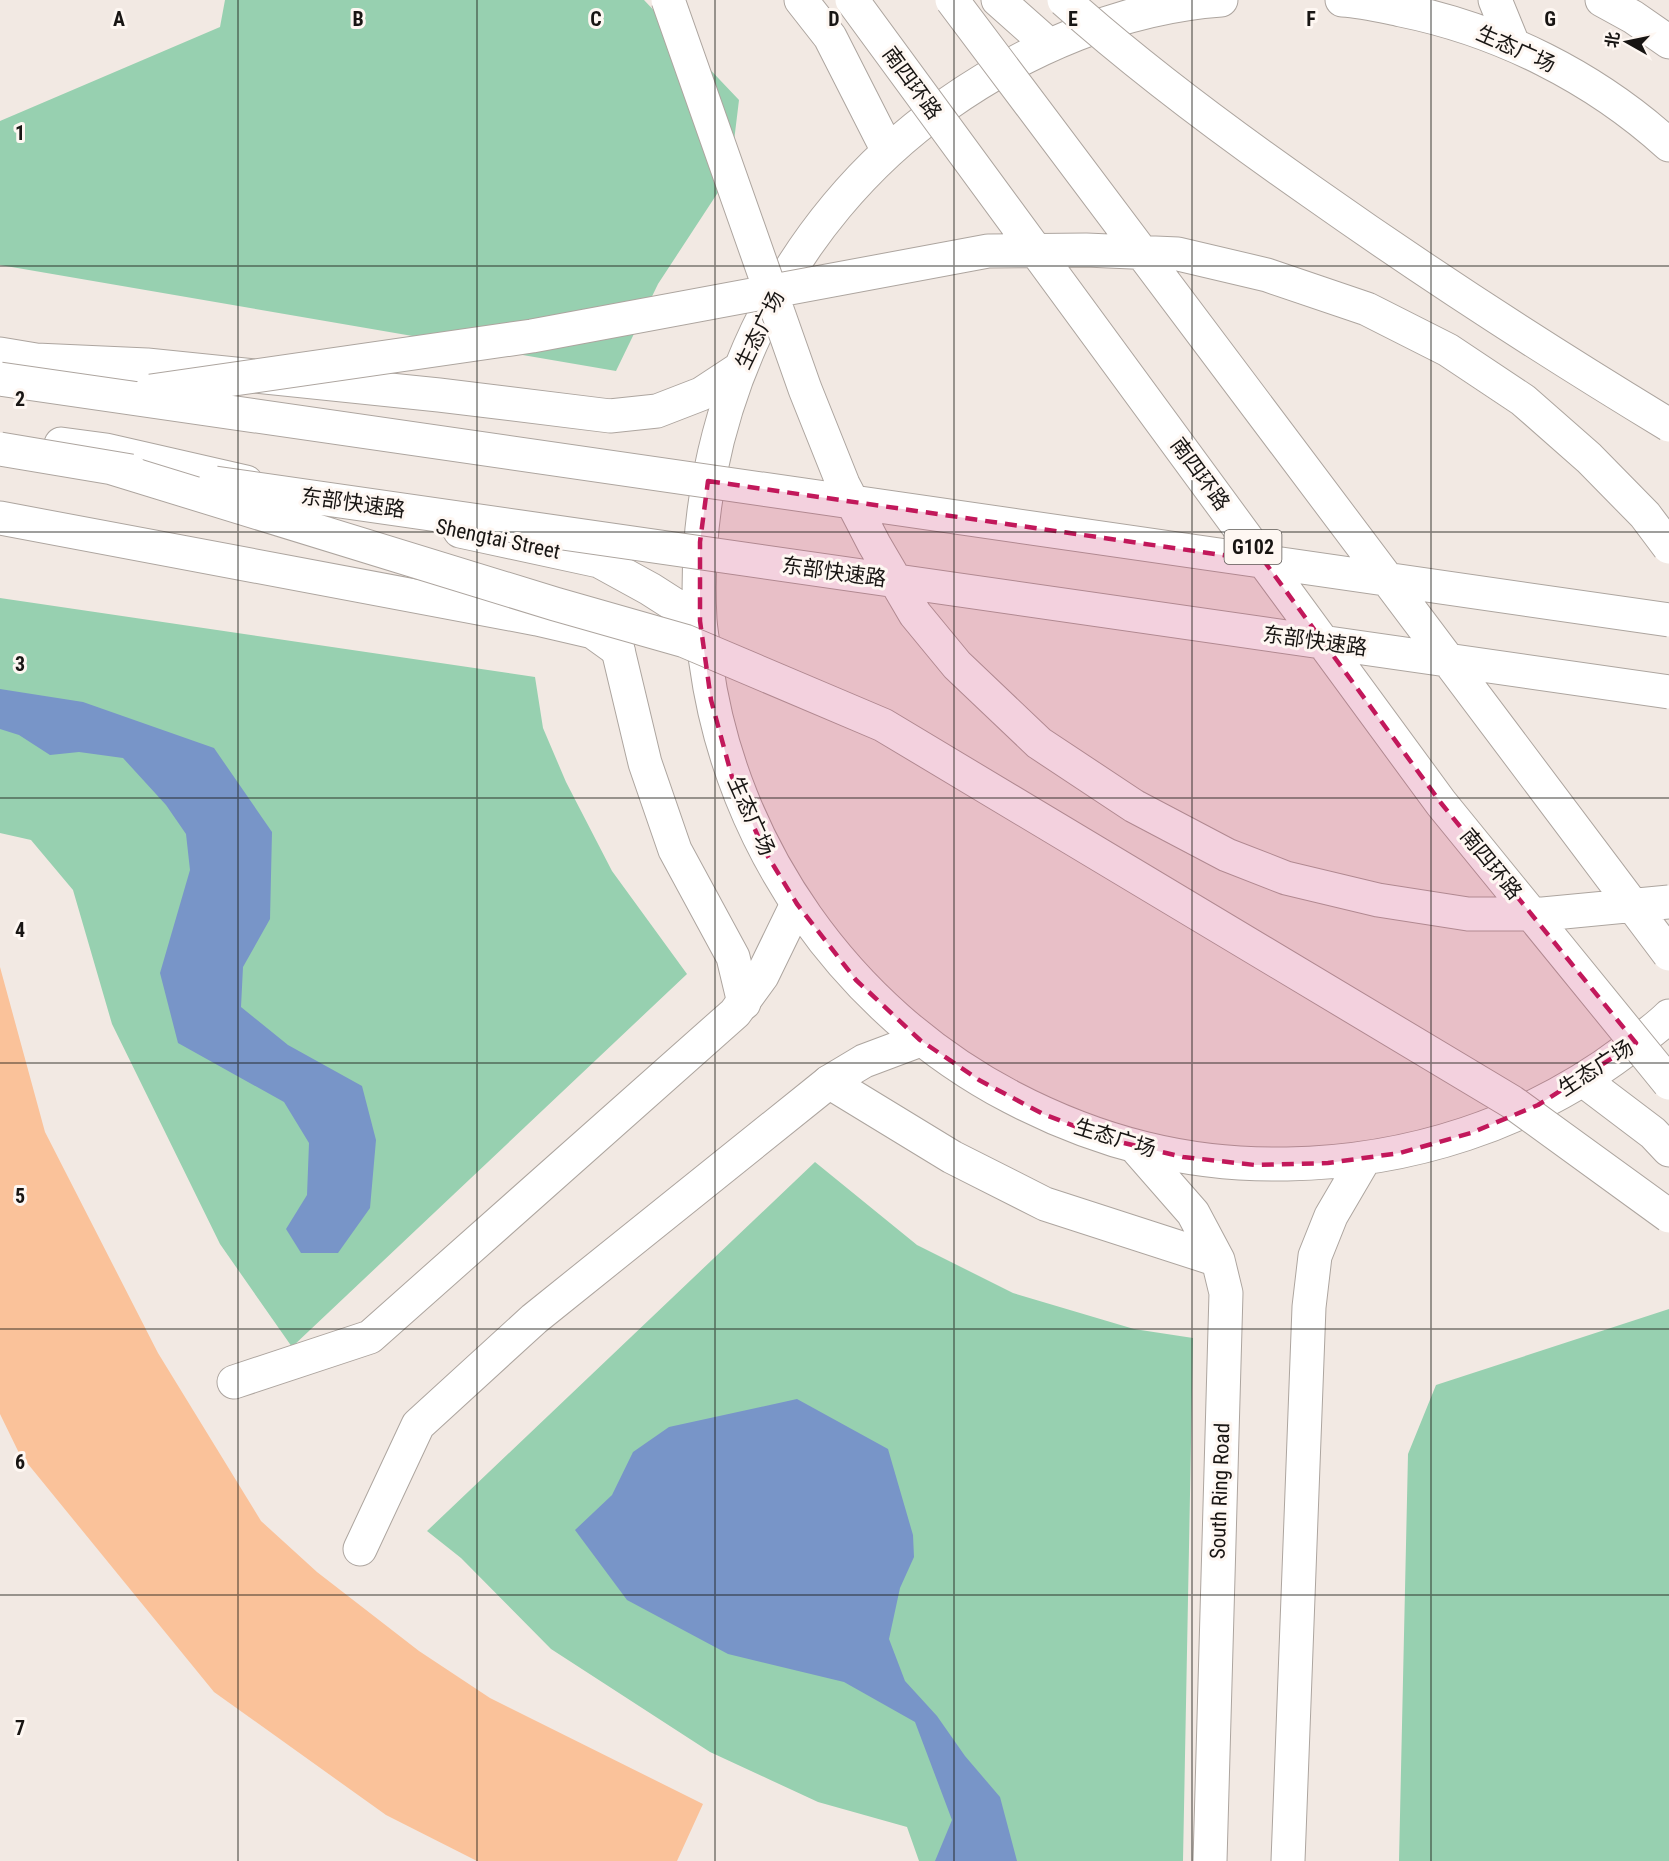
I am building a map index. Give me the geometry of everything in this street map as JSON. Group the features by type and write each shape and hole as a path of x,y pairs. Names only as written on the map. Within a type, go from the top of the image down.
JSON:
{"main road":[{"path":"668,0 805,389 843,484 874,544 915,614 957,665 1039,743 1134,806 1227,855 1286,878 1378,900 1468,914 1543,914 1669,902"},
{"path":"801,0 830,37 888,152"},
{"name":"南四环路","path":"852,0 1441,803 1669,1083"},
{"path":"951,0 1669,954"},
{"path":"998,0 1049,45"},
{"path":"1064,0 1222,129 1341,213 1453,290 1669,425"},
{"name":"生态广场","path":"1221,0 1201,1 1123,18 1049,45 978,82 913,128 855,183 805,244 764,313 739,369 711,463 700,542 700,621 711,700 732,777 764,850 805,918 856,980 920,1040 979,1080 1043,1114 1137,1149 1255,1165 1328,1163 1400,1153 1471,1133 1538,1105 1601,1069 1669,1016"},
{"name":"生态广场","path":"1342,0 1360,1 1437,17 1513,44 1583,80 1648,126 1669,145"},
{"path":"1495,0 1513,44"},
{"path":"1602,0 1633,17 1669,42"},
{"path":"114,396 532,336 988,251 1086,250 1178,254 1268,275 1367,309 1448,350 1523,400 1581,451 1645,515 1669,547"},
{"path":"0,354 36,360 147,365 439,395 610,416 657,411 701,394 739,369"},
{"path":"0,379 1669,620"},
{"name":"Shengtai Street","path":"0,436 106,450 504,542 599,561 650,589 700,621"},
{"name":"东部快速路","path":"0,449 111,468 1669,692"},
{"path":"111,468 555,604 684,641 883,725 1512,1102 1669,1216"},
{"path":"0,518 537,619 592,632 618,650 645,763 675,850 733,957 744,1003"},
{"path":"234,1382 370,1337 744,1003 762,976 796,904"},
{"path":"360,1550 418,1425 534,1319 829,1082 864,1061 920,1040"},
{"path":"1583,1080 1653,1133 1669,1150"},
{"path":"829,1082 952,1157 1045,1204 1218,1260"},
{"name":"South Ring Road","path":"1137,1149 1193,1213 1218,1260 1226,1293 1210,1861"},
{"path":"1288,1861 1309,1306 1315,1256 1331,1216 1365,1158"}],"highlighted area":[{"path":"708,481 1264,561 1441,803 1636,1043 1538,1105 1471,1133 1400,1153 1328,1163 1255,1165 1183,1157 1111,1140 1043,1114 979,1080 920,1040 856,980 797,904 764,850 732,777 711,700 700,621 700,542"}],"green space":[{"path":"225,0 644,0 739,100 730,174 658,284 616,371 0,265 0,121 220,27"},
{"path":"0,598 535,677 543,728 566,782 612,871 687,974 292,1347 220,1244 112,1024 73,890 31,840 0,833"},
{"path":"815,1162 917,1245 1013,1293 1134,1329 1193,1338 1183,1861 919,1861 907,1827 818,1802 710,1752 551,1649 461,1558 427,1531"},
{"path":"1669,1309 1669,1861 1399,1861 1408,1454 1436,1385"}],"water":[{"path":"0,689 83,702 214,748 272,832 270,919 243,967 241,1007 288,1045 362,1086 376,1140 370,1208 338,1253 301,1253 286,1229 307,1195 309,1143 284,1102 178,1043 160,973 190,870 186,834 166,805 123,758 79,752 50,755 19,735 0,729"},
{"path":"797,1399 888,1449 913,1535 914,1557 900,1588 889,1639 905,1681 937,1716 965,1756 1000,1797 1017,1861 935,1861 952,1820 915,1722 844,1682 728,1654 627,1600 575,1530 612,1495 633,1452 669,1427"}],"building":[{"path":"0,967 45,1132 158,1353 261,1521 317,1572 419,1651 490,1698 703,1804 677,1861 477,1861 386,1815 214,1692 19,1453 0,1414"}]}
